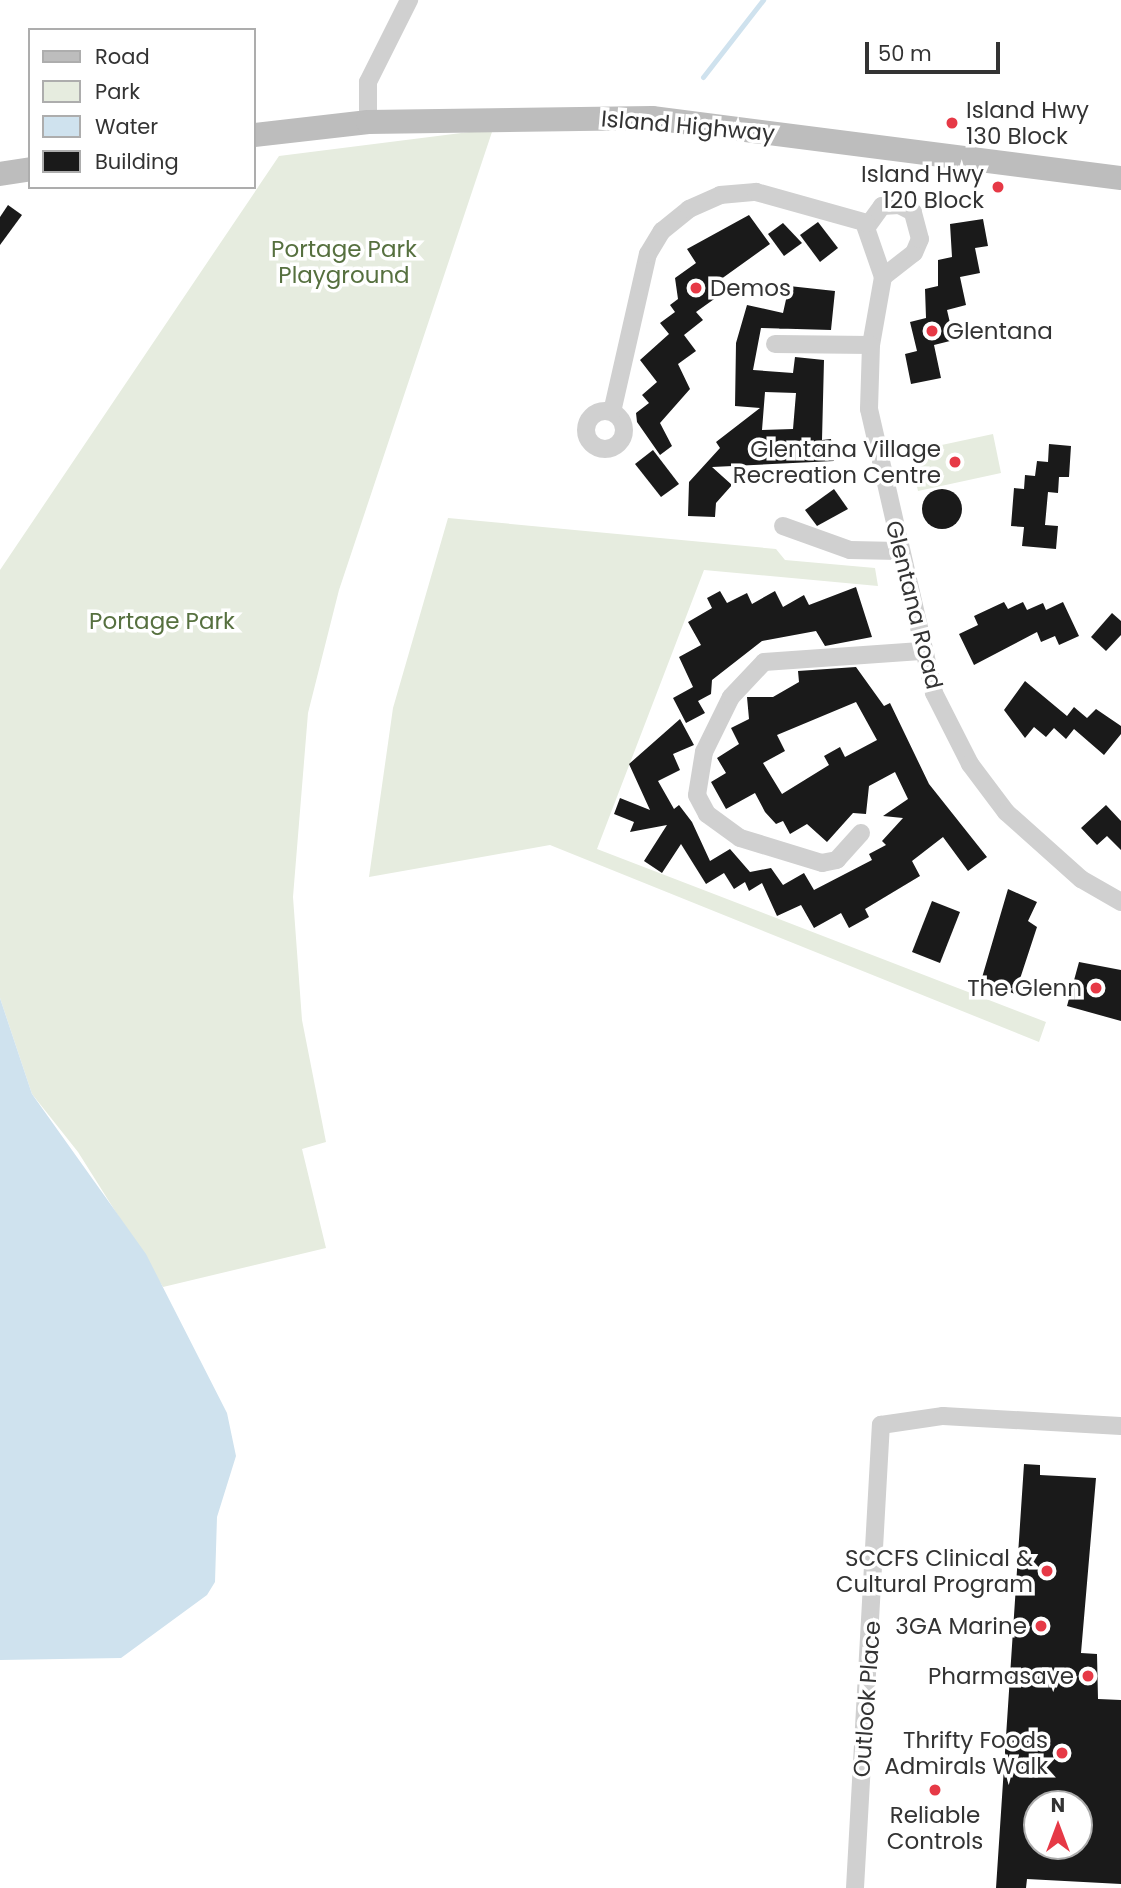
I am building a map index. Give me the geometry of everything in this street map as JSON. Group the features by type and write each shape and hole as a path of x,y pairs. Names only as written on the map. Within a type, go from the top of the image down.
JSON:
{"main road":[{"name":"Island Highway","path":"256,135 368,122 652,118 1121,178"},
{"path":"0,174 28,169"}],"street":[{"path":"368,122 368,82 409,0"},
{"path":"612,412 649,254 662,231 689,209 720,195 756,192 867,223"},
{"path":"899,205 920,224 914,253 883,277 867,247 867,223 882,206 899,205"},
{"name":"Glentana Road","path":"883,277 871,345 869,409 921,651 949,729 1006,812 1081,880 1121,902"},
{"path":"775,344 871,345"},
{"path":"782,526 850,550 899,551"},
{"path":"861,833 837,860 822,863 740,838 706,814 697,795 704,752 731,697 764,662 921,651"},
{"name":"Outlook Place","path":"855,1888 881,1425 943,1416 1121,1426"}],"green space":[{"name":"Portage Park","path":"493,129 339,590 308,713 293,897 302,1020 326,1142 302,1149 326,1248 163,1287 78,1152 32,1094 0,998 0,570 279,156"},
{"name":"Glentana Village Recreation Centre","path":"993,434 1001,473 918,491 909,452"},
{"path":"448,518 776,549 785,560 875,568 878,586 704,570 597,849 1046,1022 1039,1042 550,845 369,877 393,708"}],"water":[{"path":"0,998 32,1094 146,1254 227,1413 236,1456 217,1517 215,1582 207,1595 121,1658 0,1660"}],"building":[{"path":"8,205 22,215 0,245 0,217"},
{"path":"749,215 770,244 710,287 717,297 696,312 703,320 684,335 696,351 678,364 690,389 660,423 672,446 660,455 637,422 636,413 649,403 642,395 657,382 640,360 669,334 660,323 675,312 670,305 678,299 675,278 696,263 687,249"},
{"path":"983,219 988,246 975,248 980,273 960,277 966,305 947,310 954,340 934,345 941,378 911,384 905,354 917,351 910,322 926,318 925,289 938,286 938,260 952,257 950,224"},
{"name":"Demos","path":"818,222 838,248 820,262 800,235"},
{"name":"Demos","path":"783,223 802,243 784,256 768,234"},
{"path":"789,286 835,291 831,330 761,328 753,370 793,373 795,357 824,360 822,440 831,439 834,461 712,467 732,485 716,503 715,517 688,516 689,482 720,448 716,442 760,408 735,406 736,343 747,305 783,313","holes":["765,392 796,393 793,429 762,430"]},
{"path":"1049,444 1071,446 1069,477 1059,477 1058,493 1048,492 1045,525 1058,526 1056,549 1022,546 1024,527 1011,526 1014,488 1024,489 1025,475 1035,476 1037,461 1048,462"},
{"path":"653,450 679,484 661,497 635,464"},
{"path":"834,489 848,509 817,526 805,510"},
{"name":"Glentana Village Recreation Centre","path":"942,489 956,495 962,509 956,523 942,529 928,523 922,509 928,495"},
{"path":"856,587 872,637 825,646 816,631 762,641 712,680 711,694 698,701 705,713 686,723 673,698 693,687 679,657 701,645 688,622 712,608 707,598 720,591 727,603 747,593 752,604 775,591 783,607 804,595 809,605"},
{"path":"1004,602 1008,609 1023,602 1027,610 1043,603 1046,610 1063,602 1079,636 1059,645 1055,636 1041,642 1037,632 974,665 959,634 978,625 974,616"},
{"path":"1112,613 1121,621 1121,635 1106,651 1091,637"},
{"path":"856,667 884,706 890,703 929,784 987,857 968,871 943,837 912,861 920,876 865,909 869,917 849,928 841,913 814,928 801,905 777,916 762,883 749,891 745,882 734,889 724,873 706,884 681,844 662,873 644,861 667,825 630,832 634,822 614,814 620,798 650,810 629,764 680,719 694,745 673,754 680,770 658,781 674,809 679,805 692,822 710,861 730,849 750,872 771,868 783,885 804,873 814,890 872,860 869,854 886,845 882,841 903,818 883,816 908,799 895,772 869,786 866,814 853,813 827,842 807,824 790,834 783,821 776,824 765,812 755,793 726,809 711,782 726,773 717,758 739,744 731,728 749,719 747,697 773,697 799,682 798,671","holes":["856,702 877,740 845,757 840,747 824,756 829,765 782,794 763,763 785,751 777,735"]},
{"path":"1025,681 1067,716 1074,707 1087,718 1096,709 1121,726 1121,734 1104,755 1074,729 1066,739 1054,728 1046,737 1034,727 1025,738 1004,710"},
{"path":"1106,805 1121,821 1121,850 1107,836 1097,845 1081,828"},
{"path":"1008,889 1037,902 1028,921 1037,927 1015,994 981,981"},
{"path":"932,901 960,912 940,963 912,952"},
{"name":"The Glenn","path":"1079,962 1121,970 1121,1021 1067,1006"},
{"path":"1024,1464 1040,1465 1040,1475 1096,1478 1081,1653 1097,1654 1098,1699 1121,1700 1121,1884 1027,1879 1026,1888 996,1888"}],"waterway":[{"path":"703,77 763,0"}],"place":[{"name":"Island Hwy 130 Block","path":"952,123"},
{"name":"Island Hwy 120 Block","path":"998,187"},
{"name":"Demos","path":"696,288"},
{"name":"Glentana","path":"932,331"},
{"name":"Glentana Village Recreation Centre","path":"955,462"},
{"name":"The Glenn","path":"1096,988"},
{"name":"SCCFS Clinical & Cultural Program","path":"1047,1571"},
{"name":"3GA Marine","path":"1041,1626"},
{"name":"Pharmasave","path":"1088,1676"},
{"name":"Thrifty Foods Admirals Walk","path":"1062,1753"},
{"name":"Reliable Controls","path":"935,1790"}],"park label":[{"name":"Portage Park Playground","path":"344,262"}]}
